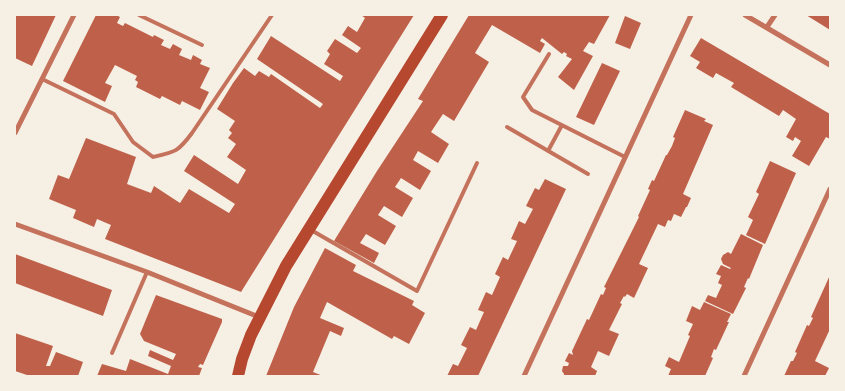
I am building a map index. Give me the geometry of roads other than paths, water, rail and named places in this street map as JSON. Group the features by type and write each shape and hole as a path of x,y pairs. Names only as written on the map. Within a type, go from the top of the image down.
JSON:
{"main road":[{"path":"238,376 242,359 259,317 309,228 442,15"}],"street":[{"path":"15,132 74,15"},
{"path":"524,376 691,15"},
{"path":"745,15 830,65"},
{"path":"767,28 775,15"},
{"path":"744,376 830,189"},
{"path":"15,224 148,272 259,317"}],"lane":[{"path":"139,15 202,45"},
{"path":"42,79 114,114 133,142 153,157 171,153 180,148 192,133 272,15"},
{"path":"549,54 523,97 532,110 625,157"},
{"path":"548,151 562,124"},
{"path":"507,127 588,174"},
{"path":"309,228 418,291 477,163"},
{"path":"112,353 148,272"}]}
